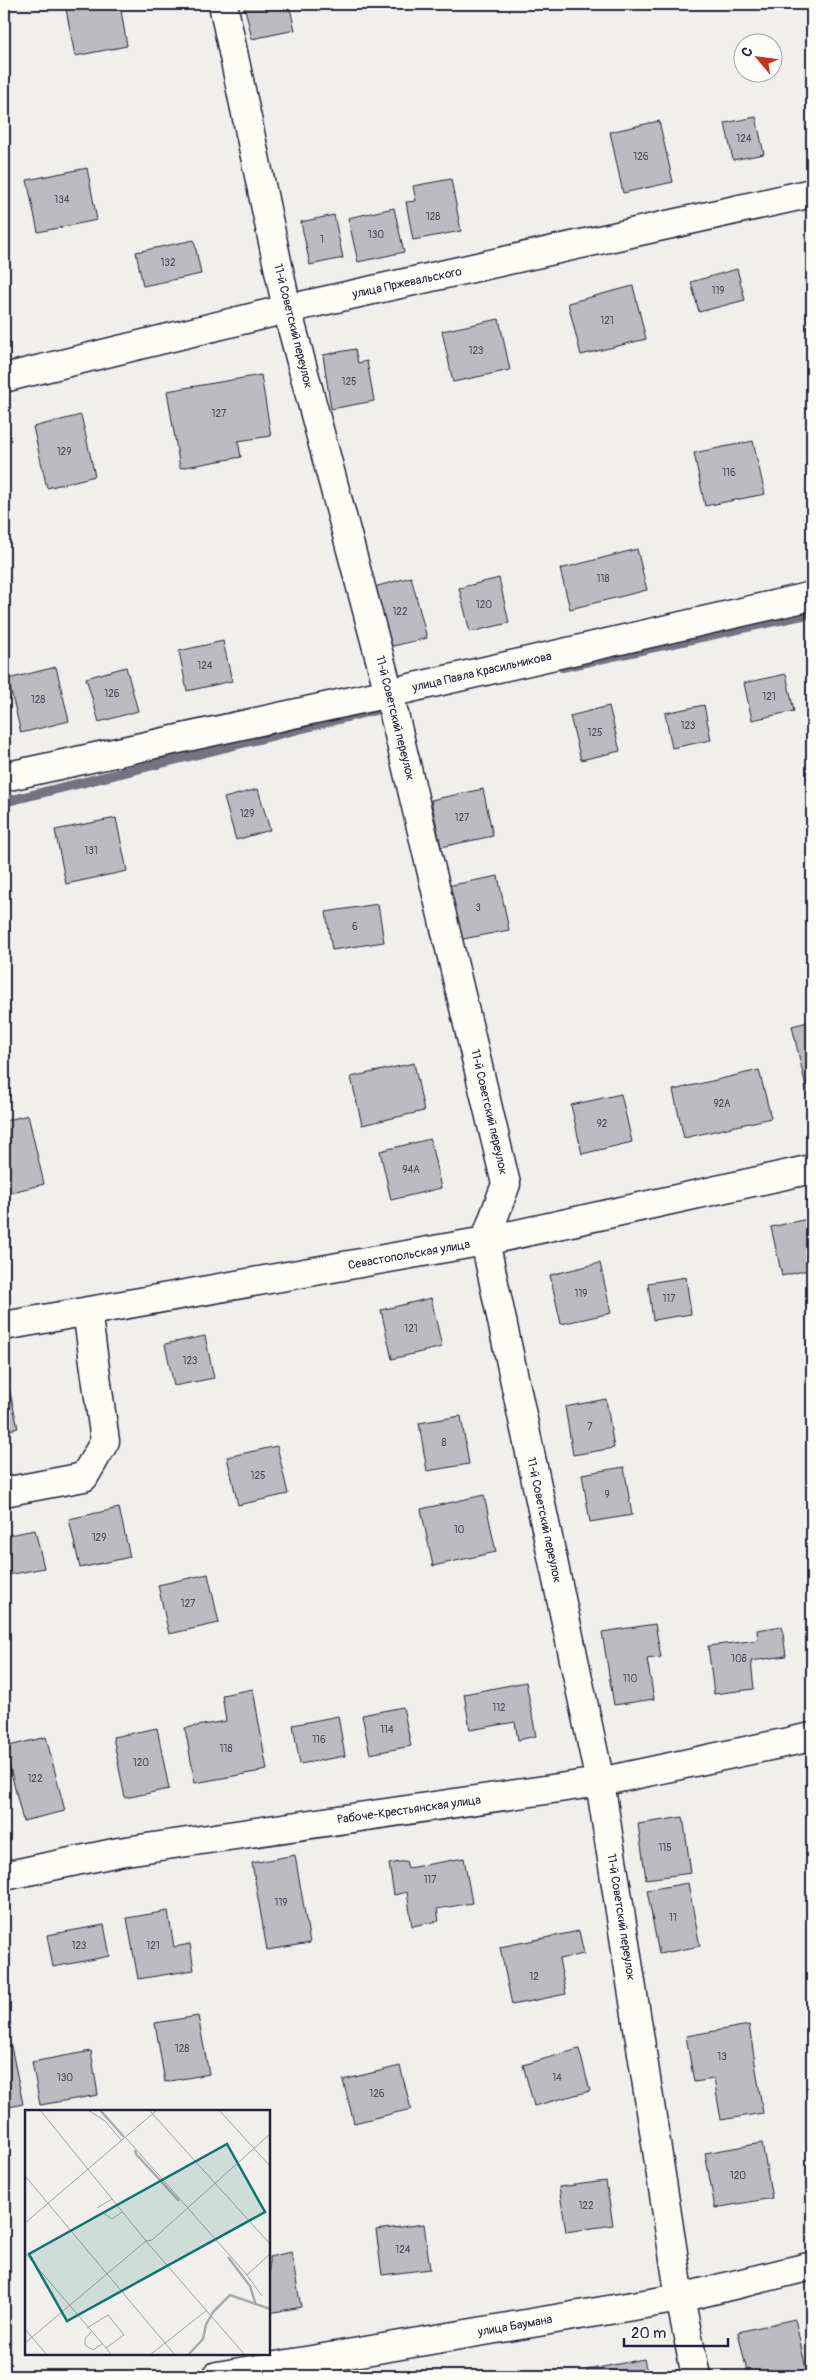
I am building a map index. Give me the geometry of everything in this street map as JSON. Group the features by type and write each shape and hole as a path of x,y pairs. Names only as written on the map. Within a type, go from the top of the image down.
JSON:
{"street":[{"name":"11-й Советский переулок","path":"223,4 287,309 389,694 506,1184 484,1242 600,1782 680,2298 696,2376"},
{"name":"улица Пржевальского","path":"4,378 287,309 812,193"},
{"name":"улица Павла Красильникова","path":"4,777 389,694 812,596"},
{"name":"Севастопольская улица","path":"4,1326 484,1242 812,1169"},
{"path":"4,1492 84,1477 105,1441 87,1311"},
{"name":"Рабоче-Крестьянская улица","path":"4,1876 119,1852 600,1782 812,1737"},
{"name":"улица Баумана","path":"217,2376 680,2298 812,2266"}],"building":[{"path":"65,4 120,4 127,46 75,56"},
{"path":"244,4 289,4 295,30 252,39"},
{"path":"756,117 764,154 733,160 725,123"},
{"path":"659,121 673,182 623,193 610,132"},
{"path":"87,168 97,220 38,232 27,180"},
{"path":"451,179 461,231 413,240 406,202 416,201 413,186"},
{"path":"394,208 404,252 358,262 348,218"},
{"path":"334,215 343,258 310,265 301,222"},
{"path":"194,240 201,274 143,286 136,252"},
{"path":"737,269 745,300 699,312 691,282"},
{"path":"633,286 646,339 581,355 568,303"},
{"path":"499,319 510,370 453,382 442,331"},
{"path":"355,349 358,363 367,361 374,401 331,409 323,355"},
{"path":"261,375 271,436 238,441 241,457 180,468 167,391"},
{"path":"81,415 95,476 47,488 33,427"},
{"path":"753,441 765,494 705,506 694,453"},
{"path":"637,549 647,590 570,609 560,569"},
{"path":"411,577 427,638 389,647 374,587"},
{"path":"499,578 509,623 470,632 459,588"},
{"path":"223,641 232,681 187,691 179,651"},
{"path":"56,667 69,721 21,733 8,679"},
{"path":"126,667 138,711 99,722 86,678"},
{"path":"786,674 794,711 752,720 744,683"},
{"path":"704,705 711,740 672,748 665,713"},
{"path":"609,706 620,751 581,760 570,716"},
{"path":"258,789 270,830 236,840 224,798"},
{"path":"483,789 493,836 441,847 431,800"},
{"path":"116,818 127,871 66,884 55,830"},
{"path":"498,876 509,930 458,940 447,886"},
{"path":"378,904 384,942 332,950 326,912"},
{"path":"812,1021 812,1113 792,1026"},
{"path":"414,1063 424,1111 362,1125 351,1077"},
{"path":"759,1070 771,1118 684,1138 673,1090"},
{"path":"621,1094 632,1142 582,1154 571,1105"},
{"path":"28,1115 44,1184 4,1194 4,1121"},
{"path":"430,1139 441,1188 391,1200 380,1151"},
{"path":"812,1218 812,1269 782,1276 771,1227"},
{"path":"600,1263 611,1313 561,1324 550,1275"},
{"path":"686,1277 691,1314 653,1320 648,1283"},
{"path":"431,1298 442,1347 392,1359 381,1310"},
{"path":"205,1336 214,1378 174,1386 165,1344"},
{"path":"4,1379 7,1379 18,1428 4,1431"},
{"path":"606,1399 614,1448 573,1455 565,1407"},
{"path":"461,1416 469,1464 427,1471 419,1423"},
{"path":"277,1446 288,1494 238,1505 227,1457"},
{"path":"624,1467 632,1515 590,1522 582,1474"},
{"path":"484,1495 496,1552 433,1566 421,1509"},
{"path":"119,1508 130,1557 80,1568 69,1519"},
{"path":"35,1530 44,1568 8,1575 4,1557 4,1536"},
{"path":"208,1574 219,1623 169,1634 158,1585"},
{"path":"655,1624 661,1657 647,1659 654,1699 614,1705 602,1632"},
{"path":"782,1626 786,1656 751,1661 754,1689 714,1694 708,1646 758,1640 757,1630"},
{"path":"526,1682 536,1736 518,1740 515,1722 470,1730 464,1694"},
{"path":"253,1689 267,1770 195,1783 185,1728 226,1721 222,1695"},
{"path":"403,1707 411,1746 370,1754 362,1715"},
{"path":"338,1716 345,1756 300,1764 293,1725"},
{"path":"157,1728 169,1789 125,1798 113,1737"},
{"path":"46,1737 65,1811 23,1821 5,1747"},
{"path":"683,1817 691,1873 646,1879 638,1824"},
{"path":"295,1855 310,1943 267,1950 252,1863"},
{"path":"464,1858 472,1903 437,1909 439,1921 412,1926 407,1892 394,1895 389,1864 406,1861 408,1868"},
{"path":"688,1883 700,1946 659,1954 647,1890"},
{"path":"168,1911 174,1947 190,1944 194,1970 138,1979 127,1918"},
{"path":"104,1925 110,1956 53,1967 47,1935"},
{"path":"579,1931 584,1954 559,1959 566,1994 512,2005 500,1947"},
{"path":"198,2016 209,2074 165,2082 155,2023"},
{"path":"749,2025 763,2113 721,2120 714,2079 694,2082 686,2036"},
{"path":"11,2046 23,2104 4,2108 4,2047"},
{"path":"579,2049 590,2091 534,2106 523,2065"},
{"path":"91,2051 98,2095 40,2105 32,2062"},
{"path":"400,2066 411,2109 354,2123 343,2080"},
{"path":"762,2143 772,2198 715,2208 705,2153"},
{"path":"606,2181 613,2225 566,2232 559,2187"},
{"path":"424,2224 430,2269 382,2275 376,2230"},
{"path":"291,2252 301,2307 270,2313 270,2257"},
{"path":"795,2319 807,2373 795,2376 748,2376 738,2332"},
{"path":"644,2359 648,2376 588,2376 587,2370"}],"waterway":[{"path":"562,667 812,613"},
{"path":"4,802 387,707"}]}
